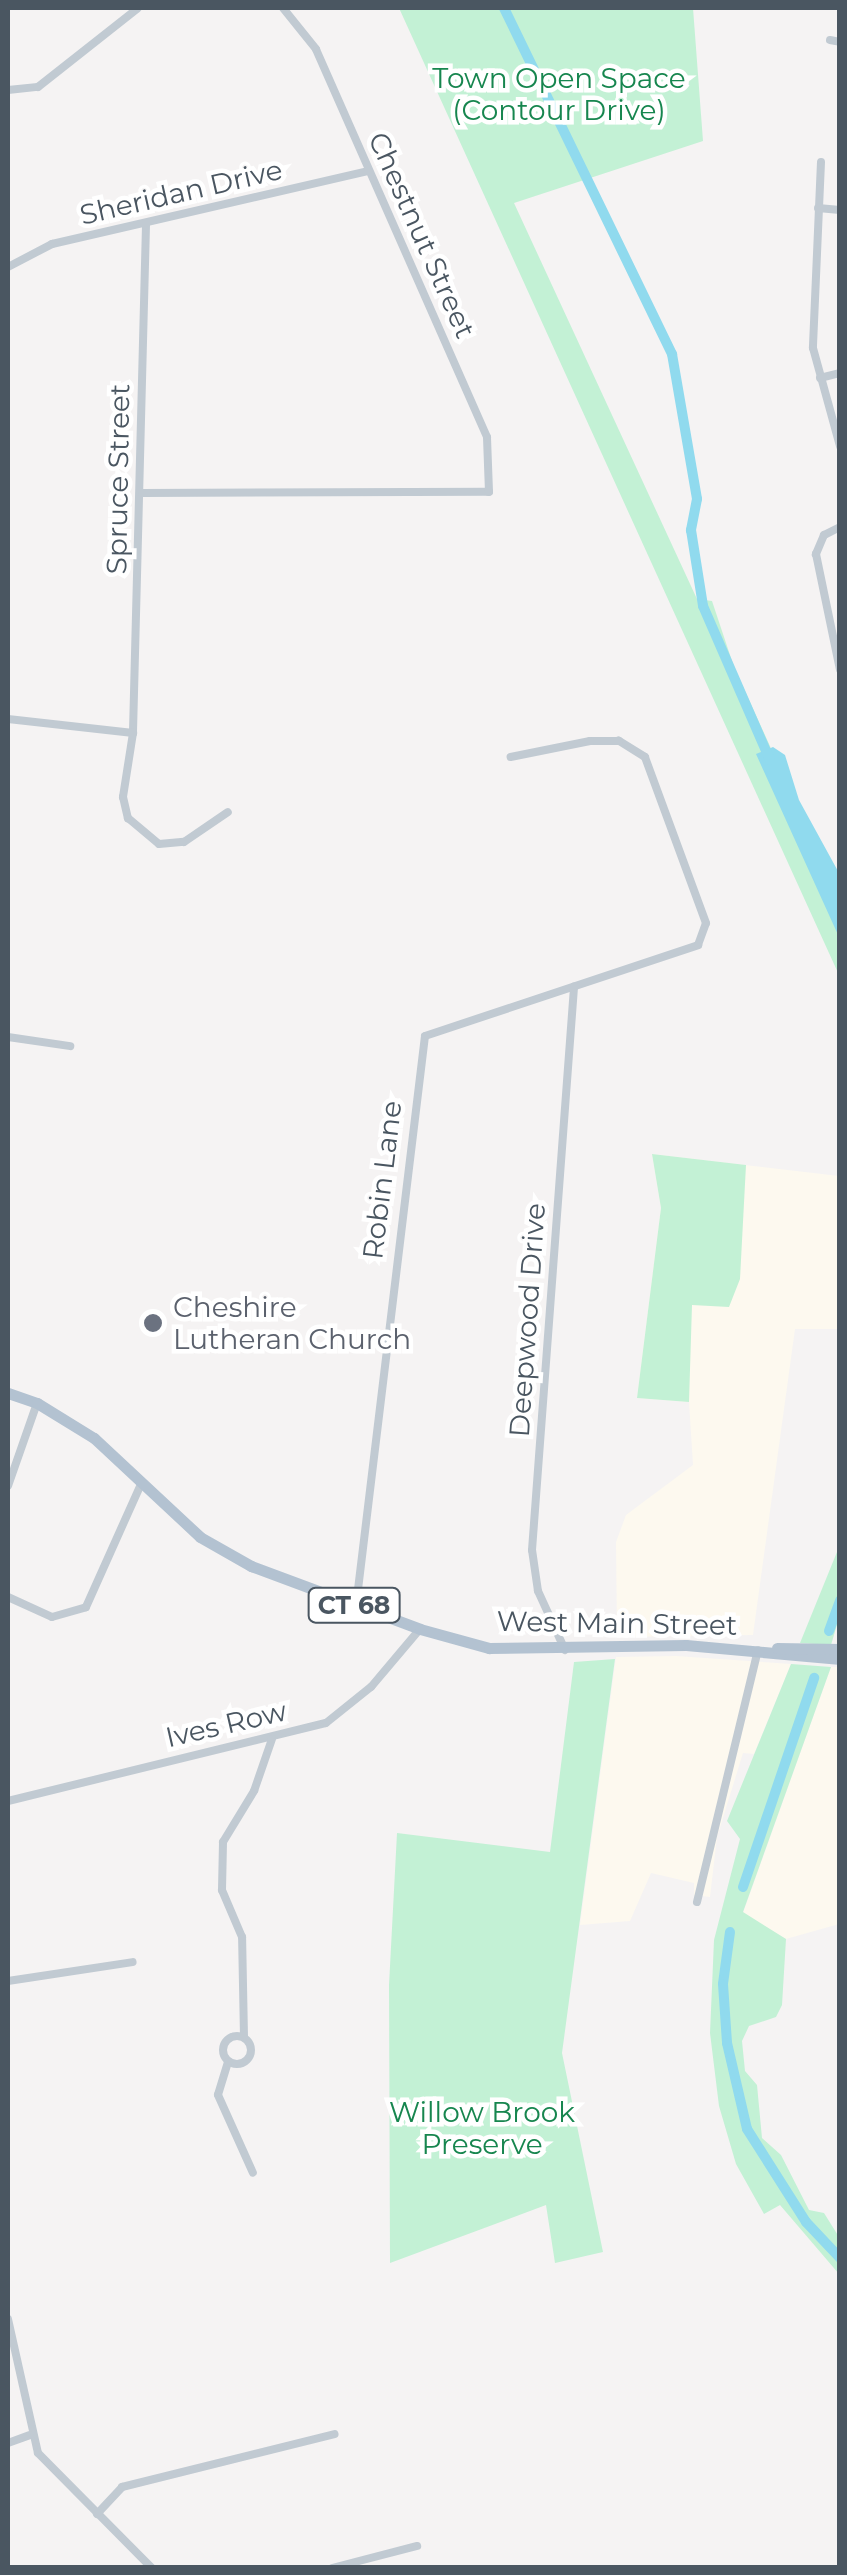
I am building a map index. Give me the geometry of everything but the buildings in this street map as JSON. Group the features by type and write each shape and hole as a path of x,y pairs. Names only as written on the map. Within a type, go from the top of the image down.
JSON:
{"main road":[{"name":"West Main Street","path":"8,1394 37,1403 94,1438 200,1536 251,1566 420,1629 488,1648 565,1650 686,1645 840,1660"},
{"name":"West Main Street","path":"758,1650 840,1649"}],"street":[{"path":"8,90 38,87 138,8"},
{"name":"Chestnut Street","path":"142,493 489,492 487,437 316,49 282,8"},
{"path":"821,162 812,298 820,378 840,446"},
{"name":"Sheridan Drive","path":"8,267 52,244 368,171"},
{"path":"818,208 840,210"},
{"name":"Spruce Street","path":"146,225 133,733 123,796 140,834 159,844 184,842 228,812"},
{"path":"820,378 840,373"},
{"path":"840,527 824,534 816,554 840,670"},
{"path":"8,719 133,733"},
{"path":"511,758 590,740 619,741 645,758 706,923 698,945 574,987"},
{"name":"Robin Lane","path":"356,1606 425,1036 574,987"},
{"name":"Deepwood Drive","path":"565,1650 538,1591 532,1550 574,987"},
{"path":"8,1037 70,1046"},
{"path":"8,1486 37,1403"},
{"path":"8,1596 52,1617 86,1607 142,1484"},
{"name":"Ives Row","path":"8,1801 122,1769 272,1739 326,1723 371,1686 420,1629"},
{"path":"697,1902 745,1727 758,1650"},
{"path":"228,2062 249,2059 252,2047 244,2038 242,1937 222,1890 223,1842 254,1791 272,1739"},
{"path":"8,1980 133,1962"},
{"path":"244,2038 226,2040 228,2062 218,2094 253,2173"},
{"path":"8,2319 30,2435 65,2486 152,2568"},
{"path":"97,2514 122,2486 334,2434"},
{"path":"8,2443 30,2435"},
{"path":"332,2568 417,2546"}],"shaded area":[{"path":"652,1154 839,1176 839,1329 795,1329 753,1635 617,1637 616,1542 626,1515 693,1465 689,1402 637,1398 661,1208"},
{"path":"839,1645 839,1924 786,1939 743,1913 831,1667 838,1667"},
{"path":"676,1656 791,1664 754,1754 743,1753 717,1837 710,1897 694,1895 694,1883 651,1873 630,1921 580,1925 616,1657"}],"green space":[{"name":"Town Open Space (Contour Drive)","path":"399,8 693,8 703,141 514,203 697,599 712,601 734,667 839,898 839,975"},
{"path":"652,1154 746,1165 740,1279 729,1307 692,1305 689,1402 637,1398 661,1208"},
{"path":"839,1547 839,1618 831,1645 800,1643"},
{"name":"Willow Brook Preserve","path":"615,1659 562,2053 603,2252 555,2263 546,2205 390,2263 389,1985 397,1833 550,1852 574,1662"},
{"path":"791,1664 831,1667 743,1912 786,1939 782,2005 776,2017 749,2026 742,2041 745,2071 757,2085 762,2138 781,2155 809,2210 824,2213 839,2237 839,2274 780,2205 764,2214 736,2164 719,2106 710,2033 714,1940 740,1839 727,1821"}],"water":[{"path":"773,747 785,755 799,800 839,873 839,937 756,754"}],"waterway":[{"path":"504,8 672,354 697,499 691,530 703,606 770,760"},
{"path":"829,1631 840,1600"},
{"path":"743,1887 814,1678"},
{"path":"730,1932 723,1984 727,2043 747,2129 806,2222 840,2258"}],"place":[{"name":"Cheshire Lutheran Church","path":"153,1323"}]}
